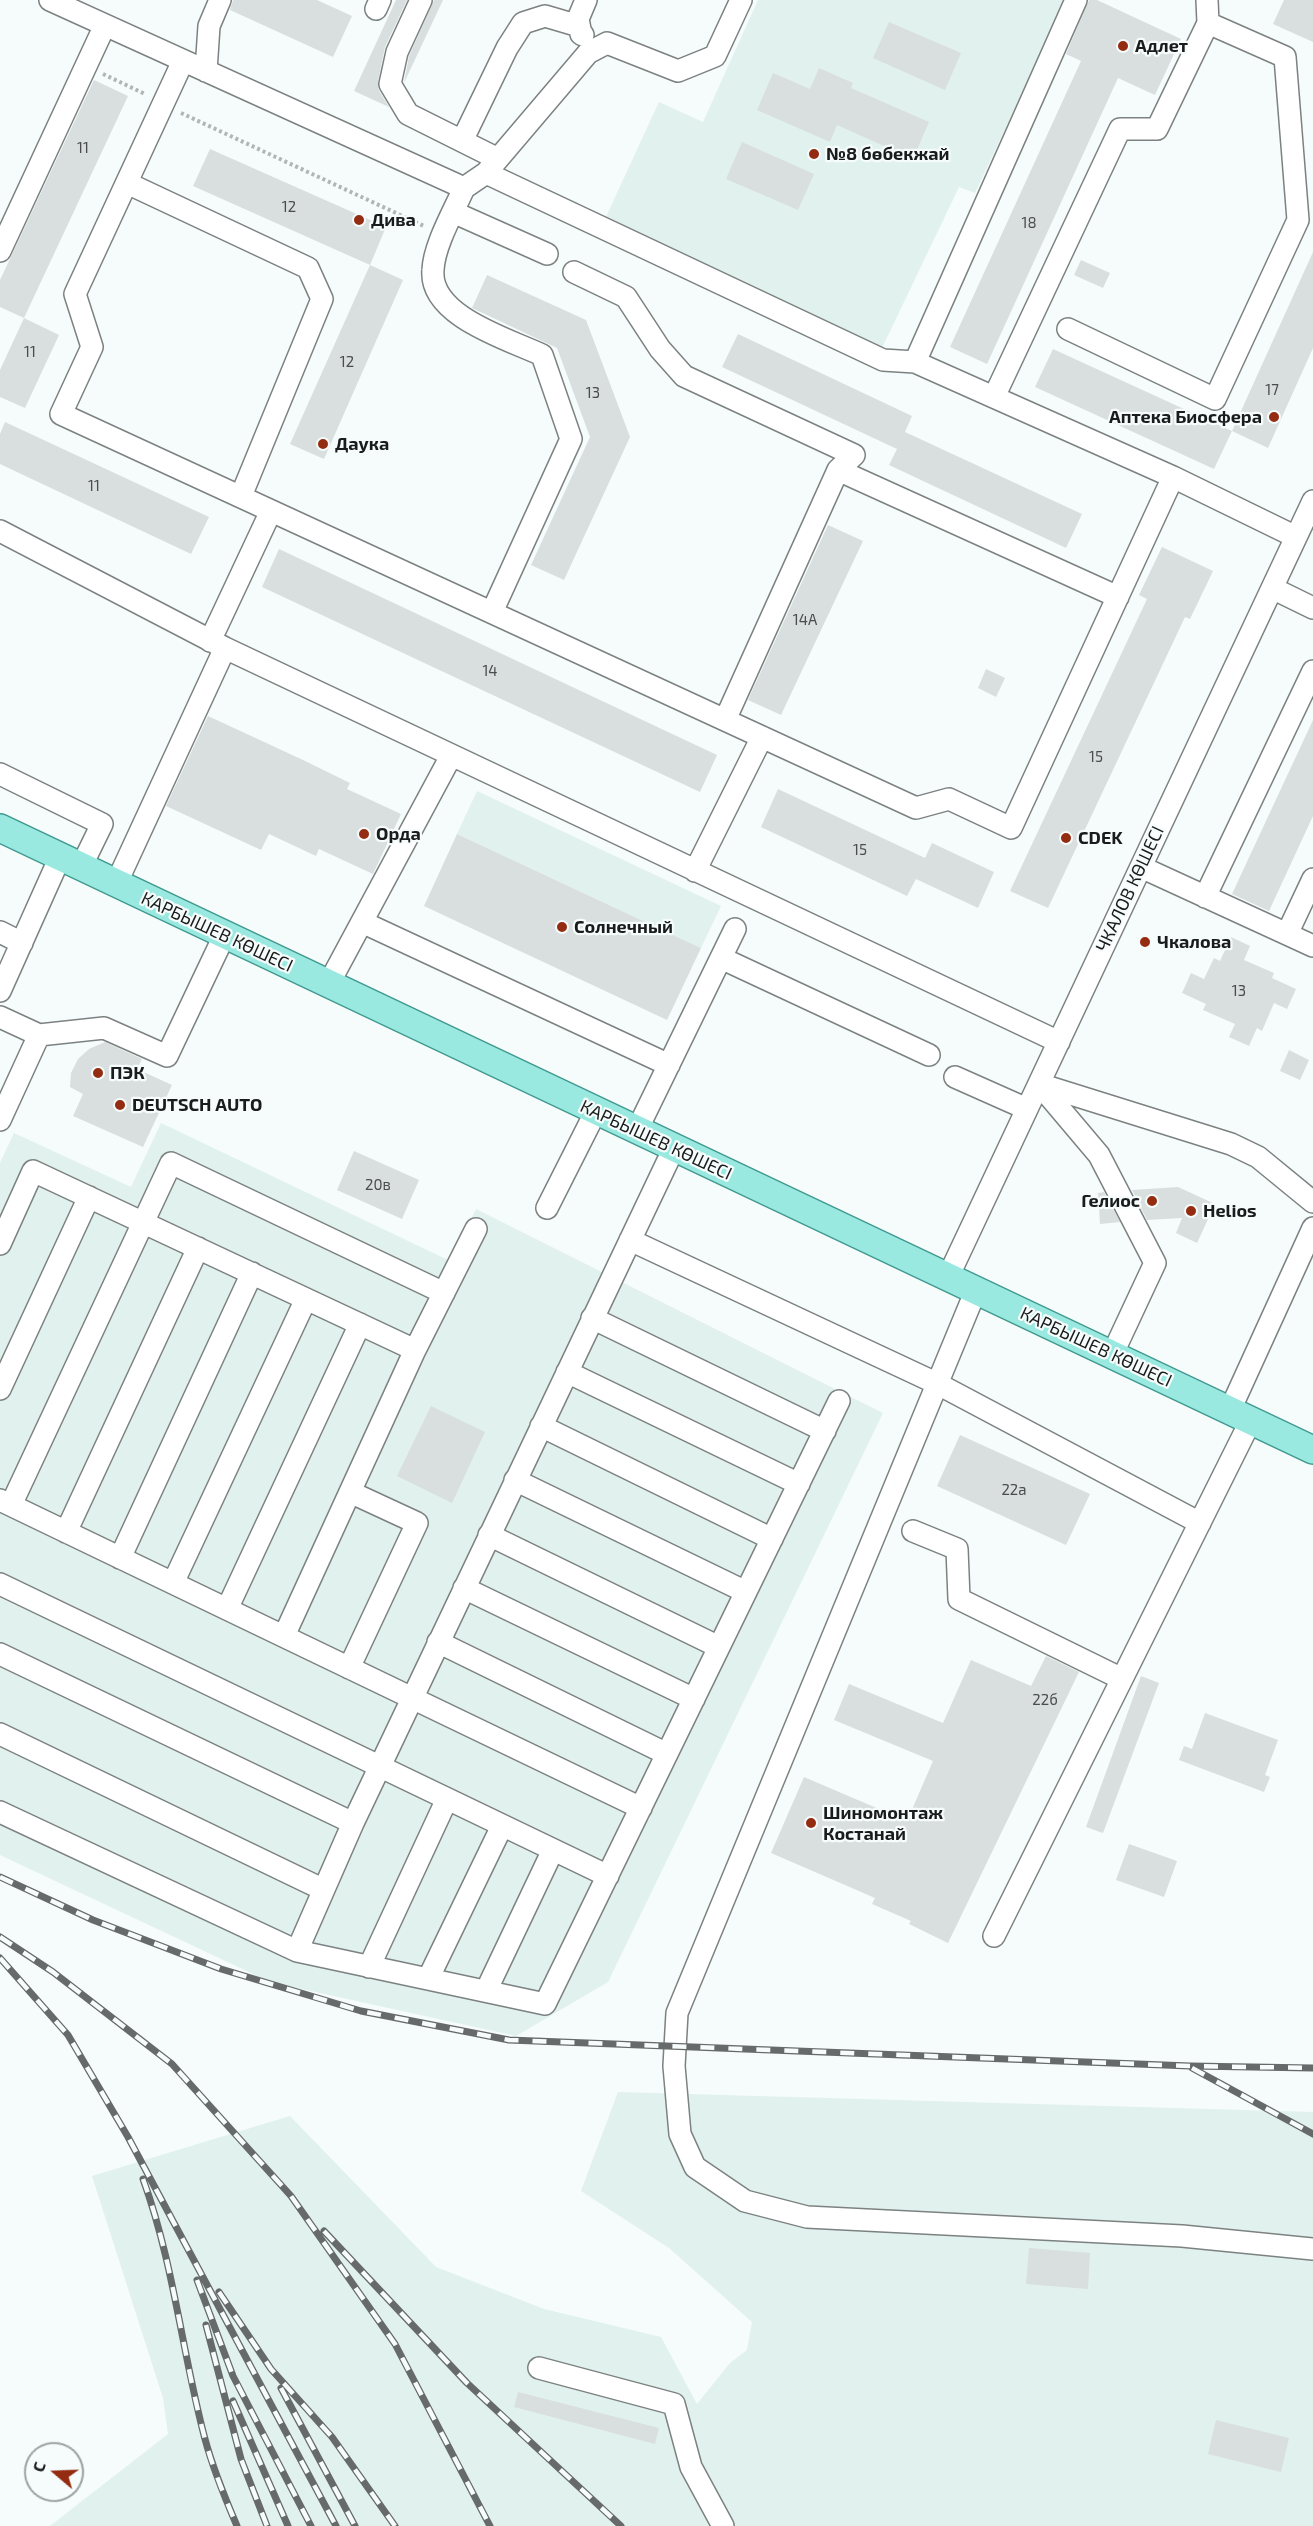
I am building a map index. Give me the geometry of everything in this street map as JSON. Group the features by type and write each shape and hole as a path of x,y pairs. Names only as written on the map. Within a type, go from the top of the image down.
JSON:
{"main road":[{"name":"КАРБЫШЕВ КӨШЕСІ","path":"0,828 1313,1450"}],"street":[{"path":"50,0 464,188"},
{"path":"206,71 209,26 220,0"},
{"path":"421,0 397,52 390,84 408,114 462,141 492,166 884,360 915,362 1173,477 1296,537"},
{"path":"585,0 578,19 581,34 678,71 715,56 741,0"},
{"path":"915,362 1076,0"},
{"path":"994,397 1120,129 1157,129 1208,23 1207,0"},
{"path":"462,141 507,48 523,23 545,16 579,26"},
{"path":"1068,329 1215,399 1305,224 1285,57 1208,23"},
{"path":"0,251 105,25"},
{"path":"492,612 571,439 542,355 458,316 446,306 435,289 432,271 464,188 492,166 588,53 607,43"},
{"path":"183,61 75,294 92,347 61,414 916,808 949,799 1011,828 1173,477"},
{"path":"127,183 308,268 322,299 241,496"},
{"path":"453,212 547,254"},
{"path":"574,272 626,297 660,349 684,376 854,455 838,470 724,720"},
{"path":"838,470 1118,597"},
{"name":"ЧКАЛОВ КӨШЕСІ","path":"948,1277 1313,501"},
{"path":"116,884 271,511"},
{"path":"0,531 217,644 1059,1042"},
{"path":"1272,588 1313,608"},
{"path":"1205,897 1313,670"},
{"path":"695,871 762,737"},
{"path":"328,985 451,756"},
{"path":"0,774 102,824 70,862 22,943 0,991"},
{"path":"1141,867 1313,946"},
{"path":"1287,934 1313,879"},
{"path":"362,922 669,1065"},
{"path":"637,1130 735,929"},
{"path":"0,933 22,943"},
{"path":"0,1017 39,1035 105,1028 167,1056 224,936"},
{"path":"721,958 929,1055"},
{"path":"0,1119 39,1035"},
{"path":"955,1077 1027,1109"},
{"path":"1039,1084 1231,1144 1258,1157 1313,1202"},
{"path":"1039,1084 1099,1155 1155,1263 1112,1355"},
{"path":"547,1208 596,1111"},
{"path":"297,1951 322,1889 674,1148"},
{"path":"444,1293 171,1163 5,1503 641,1808"},
{"path":"0,1244 33,1172 415,1350"},
{"path":"0,1389 89,1197"},
{"path":"994,1936 1200,1523 1313,1228"},
{"path":"284,1636 415,1350 476,1229"},
{"path":"630,1240 938,1384 1200,1523"},
{"path":"66,1532 198,1248"},
{"path":"120,1558 252,1274"},
{"path":"976,1290 677,2013 674,2066 680,2134 695,2167 745,2201 807,2217 1170,2235 1313,2249"},
{"path":"173,1583 306,1299"},
{"path":"592,1318 825,1431"},
{"path":"227,1609 360,1324"},
{"path":"567,1372 799,1484"},
{"path":"0,1812 297,1951 545,2004 839,1401"},
{"path":"541,1426 772,1539"},
{"path":"515,1480 746,1592"},
{"path":"349,1668 417,1523 350,1492"},
{"path":"913,1531 957,1549 959,1599 1122,1679"},
{"path":"489,1535 720,1647"},
{"path":"0,1584 608,1876"},
{"path":"464,1588 694,1699"},
{"path":"438,1642 667,1754"},
{"path":"0,1654 353,1823"},
{"path":"0,1734 322,1889"},
{"path":"369,1966 447,1799"},
{"path":"428,1979 502,1826"},
{"path":"486,1991 553,1850"},
{"path":"540,2368 674,2404 691,2467 723,2526"}],"path":[{"path":"86,65 444,235"}],"shaded area":[{"name":"№8 бөбекжай","path":"758,0 1066,0 975,193 959,187 882,348 605,219 659,102 703,122"},
{"path":"477,791 721,906 701,948 457,834"},
{"path":"161,1123 450,1261 476,1209 883,1413 608,1982 516,2036 270,1982 0,1855 0,1163 14,1133 131,1187"},
{"path":"618,2092 1313,2112 1313,2526 50,2526 81,2502 84,2502 84,2499 168,2434 163,2398 92,2176 290,2116 436,2267 544,2309 661,2337 697,2404 730,2363 747,2350 752,2322 669,2248 581,2191"}],"building":[{"path":"233,0 317,0 352,16 333,57 230,10"},
{"path":"396,0 407,0 385,47 378,81 379,91 389,107 354,91"},
{"path":"434,0 443,0 404,83 409,56"},
{"path":"1089,0 1097,0 1181,39 1155,95 1118,78 987,364 950,347 1081,61 1066,54"},
{"path":"1284,0 1313,0 1313,42 1273,24"},
{"path":"889,22 961,53 945,90 873,58"},
{"path":"819,68 853,83 851,88 929,122 913,159 837,125 830,142 757,110 773,73 810,89"},
{"path":"94,80 128,96 24,318 0,307 0,280"},
{"path":"742,142 814,174 798,210 726,179"},
{"path":"210,149 386,227 370,265 193,186"},
{"path":"1313,252 1313,348 1268,448 1232,431"},
{"path":"1081,260 1110,273 1103,288 1074,275"},
{"path":"370,265 403,280 324,459 290,444"},
{"path":"487,275 586,320 630,437 564,580 531,565 590,437 557,348 472,308"},
{"path":"24,318 59,335 25,408 0,397 0,370"},
{"path":"738,334 912,416 905,432 1082,514 1066,548 889,465 897,449 722,367"},
{"path":"1053,349 1232,431 1214,469 1035,387"},
{"path":"5,422 209,517 191,554 0,464 0,434"},
{"path":"828,525 863,541 781,715 748,700"},
{"path":"1162,547 1213,571 1190,619 1185,617 1048,908 1010,891 1147,599 1139,595"},
{"path":"279,549 717,755 700,792 262,587"},
{"path":"986,669 1005,678 996,697 978,688"},
{"path":"208,716 350,783 347,789 401,814 373,874 319,849 316,856 269,834 261,850 166,806"},
{"path":"1313,720 1313,816 1269,911 1232,894"},
{"path":"778,789 925,858 932,843 994,872 978,908 916,879 907,896 761,827"},
{"name":"Солнечный","path":"457,834 701,948 667,1020 424,906"},
{"path":"1231,937 1250,946 1244,960 1274,973 1272,978 1296,989 1287,1009 1274,1003 1262,1031 1257,1028 1249,1046 1229,1037 1235,1024 1203,1010 1206,1004 1182,993 1191,973 1204,979 1214,958 1220,961"},
{"name":"DEUTSCH AUTO","path":"105,1042 142,1059 137,1069 172,1085 143,1147 73,1116 83,1094 70,1087 71,1073 78,1059 89,1049"},
{"path":"1289,1050 1309,1060 1300,1080 1280,1071"},
{"path":"354,1151 419,1180 402,1219 337,1190"},
{"path":"1178,1187 1215,1204 1197,1243 1176,1233 1182,1218 1147,1220 1132,1190"},
{"path":"1104,1192 1120,1222 1100,1224 1098,1193"},
{"path":"431,1406 485,1432 452,1503 397,1476"},
{"path":"960,1435 1090,1494 1066,1545 937,1486"},
{"path":"1046,1656 1079,1672 948,1943 909,1924 911,1921 872,1904 875,1898 771,1853 804,1777 907,1821 933,1761 834,1720 849,1684 943,1723 971,1660 1031,1686"},
{"path":"1141,1676 1159,1683 1103,1833 1086,1827"},
{"path":"1205,1713 1278,1740 1265,1775 1270,1777 1264,1792 1179,1760 1184,1746 1192,1749"},
{"path":"1129,1844 1177,1861 1164,1897 1116,1880"},
{"path":"1029,2248 1090,2253 1088,2289 1026,2284"},
{"path":"518,2392 659,2428 655,2444 514,2407"},
{"path":"1216,2420 1289,2438 1281,2472 1208,2454"}],"railway":[{"path":"0,1877 93,1920 221,1969 361,2011 509,2040 1190,2066 1313,2068"},
{"path":"0,1937 53,1972 172,2064 291,2196 395,2344 490,2526"},
{"path":"0,1958 68,2035 128,2137 336,2526"},
{"path":"1192,2068 1313,2134"},
{"path":"143,2179 163,2243 205,2439 215,2472 237,2526"},
{"path":"324,2231 467,2383 621,2526"},
{"path":"197,2280 233,2376 311,2526"},
{"path":"219,2292 271,2369 332,2437 395,2526"},
{"path":"206,2325 241,2459 267,2526"},
{"path":"281,2388 355,2526"},
{"path":"233,2401 288,2526"}],"place":[{"name":"Адлет","path":"1123,46"},
{"name":"№8 бөбекжай","path":"814,154"},
{"name":"Дива","path":"359,220"},
{"name":"Аптека Биосфера","path":"1274,417"},
{"name":"Даука","path":"323,444"},
{"name":"Орда","path":"364,834"},
{"name":"CDEK","path":"1066,838"},
{"name":"Солнечный","path":"562,927"},
{"name":"Чкалова","path":"1145,942"},
{"name":"ПЭК","path":"98,1073"},
{"name":"DEUTSCH AUTO","path":"120,1105"},
{"name":"Гелиос","path":"1152,1201"},
{"name":"Helios","path":"1191,1211"},
{"name":"Шиномонтаж Костанай","path":"811,1823"}]}
